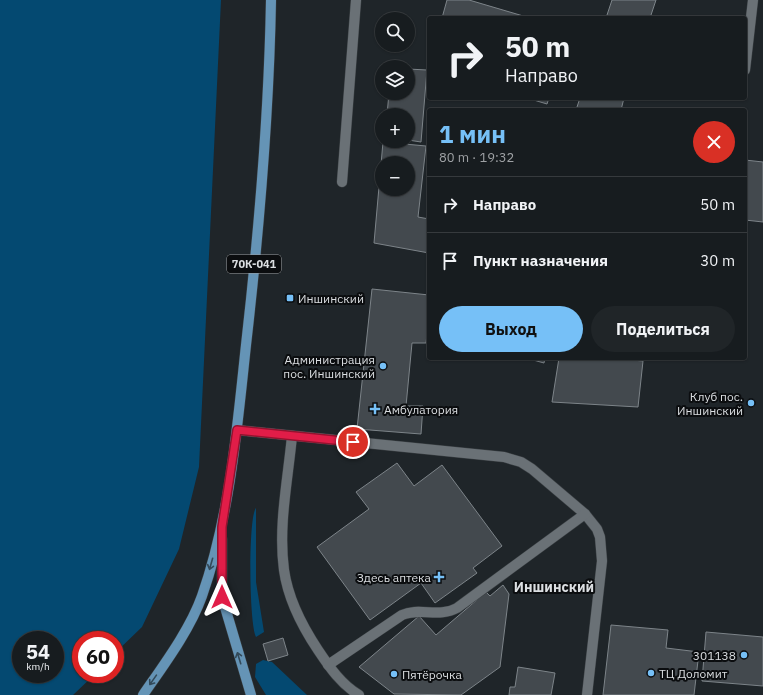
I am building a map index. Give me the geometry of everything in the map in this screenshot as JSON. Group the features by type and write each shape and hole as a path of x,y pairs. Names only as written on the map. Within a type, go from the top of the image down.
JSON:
{"main road":[{"name":"70К-041","path":"142,695 175,648 201,598 222,527 237,430 252,288 262,172 271,0"},
{"name":"70К-041","path":"222,527 222,597 251,695"}],"lane":[{"path":"342,182 356,0"},
{"path":"747,52 753,0"},
{"path":"237,430 512,459 521,462 532,469 584,514 597,529 602,547 602,562 587,695"},
{"path":"292,436 283,536 284,570 288,588 300,621 328,665 341,682 359,695"},
{"path":"328,665 402,615 412,612 446,612 457,608 584,514"}],"shaded area":[{"path":"0,0 221,0 199,467 179,549 142,627 124,644 124,631 72,631 72,683 86,683 73,695 0,695"},
{"path":"256,508 256,582 264,632 256,637 252,613 250,571 253,516"},
{"path":"263,660 272,662 307,695 266,695 255,677 256,664"}],"building":[{"path":"447,0 469,0 523,16 443,16"},
{"path":"612,0 656,0 651,16 607,16"},
{"path":"415,69 427,70 421,142 415,141 415,108 388,108 388,100 415,100"},
{"path":"534,100 548,100 547,104"},
{"path":"579,100 624,100 622,108 577,108"},
{"path":"415,145 426,146 418,217 427,219 427,253 374,243 378,196 415,196 415,156 382,156 382,148 415,148"},
{"path":"747,160 763,162 763,222 747,220"},
{"path":"372,289 427,295 426,343 412,343 406,406 423,406 421,434 357,429"},
{"path":"533,360 545,360 544,363"},
{"path":"559,360 643,361 638,407 552,402"},
{"path":"397,463 414,486 442,465 502,546 473,568 477,573 435,603 421,583 370,620 317,547 369,509 356,492"},
{"path":"503,585 509,594 500,667 461,695 394,694 359,667 419,616 436,635 486,592 490,596"},
{"name":"ТЦ Доломит","path":"611,625 668,630 666,648 699,652 694,695 603,695"},
{"path":"706,632 763,637 763,686 702,681"},
{"path":"283,638 288,655 268,661 263,644"},
{"path":"518,667 555,673 551,695 509,695 510,687 515,687"}],"place":[{"name":"Иншинский","path":"290,298"},
{"name":"Администрация пос. Иншинский","path":"383,366"},
{"name":"Клуб пос. Иншинский","path":"751,403"},
{"name":"Амбулатория","path":"375,409"},
{"name":"Здесь аптека","path":"439,577"},
{"name":"301138","path":"744,655"},
{"name":"ТЦ Доломит","path":"651,673"},
{"name":"Пятёрочка","path":"394,674"}],"district":[{"name":"Иншинский","path":"554,587"}],"route":[{"path":"222,597 222,527 237,430 353,442"}]}
